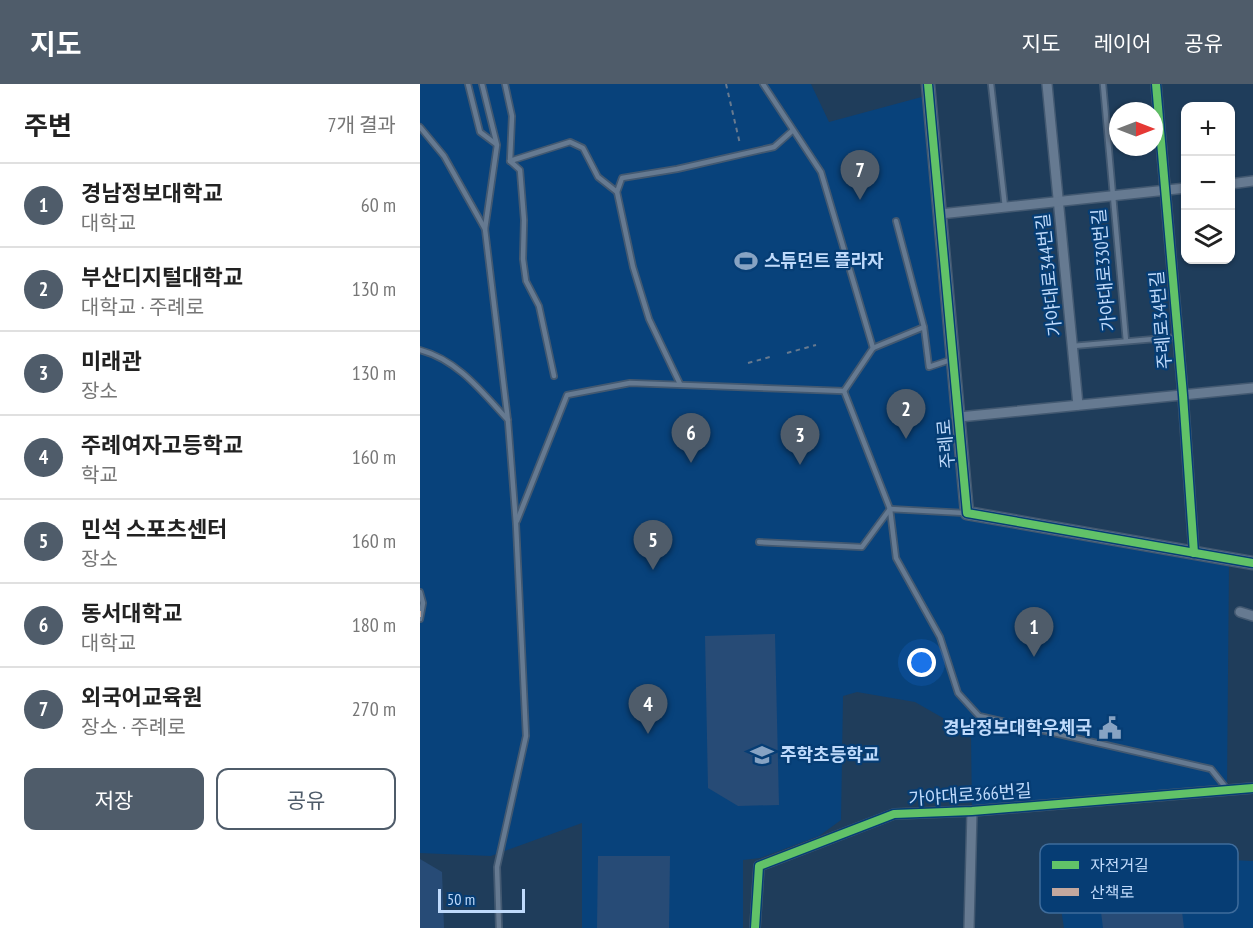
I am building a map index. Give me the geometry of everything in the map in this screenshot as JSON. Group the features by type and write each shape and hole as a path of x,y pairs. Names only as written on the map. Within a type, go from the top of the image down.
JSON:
{"street":[{"name":"주례로","path":"928,84 968,513"},
{"path":"1047,84 1058,201"},
{"name":"주례로34번길","path":"1156,84 1194,553"},
{"path":"1235,184 1253,182"},
{"name":"가야대로330번길","path":"940,214 1181,188"},
{"name":"가야대로344번길","path":"1058,201 1078,405"},
{"path":"958,417 1253,388"},
{"path":"968,513 1253,563"},
{"path":"1240,612 1253,616"},
{"name":"가야대로366번길","path":"755,928 759,866 894,814 972,811 1253,788"},
{"path":"969,928 972,811"}],"lane":[{"path":"468,84 480,132 497,145"},
{"path":"483,84 497,145 485,229 508,421 516,524 526,736 497,867 499,928"},
{"path":"505,84 512,117 510,161"},
{"path":"762,84 821,172 873,348"},
{"path":"992,84 1005,207"},
{"name":"가야대로330번길","path":"1103,84 1115,196 1126,341"},
{"path":"420,127 444,156 485,229"},
{"path":"680,384 649,319 633,267 617,192 622,178 677,169 774,147 792,131"},
{"path":"510,161 570,142 583,148 598,177 617,192"},
{"path":"510,161 520,170 524,220 523,259 526,281 539,306 554,375"},
{"path":"896,221 924,327 929,367 953,359"},
{"path":"844,391 873,348 924,327"},
{"name":"가야대로344번길","path":"1072,346 1178,337"},
{"path":"420,350 434,354 460,369 508,421"},
{"path":"516,524 567,395 630,382 844,391"},
{"path":"844,391 890,509 896,558 940,637 958,693 979,716 1211,769 1227,789"},
{"path":"890,509 968,513"},
{"path":"759,542 862,547 890,509"},
{"path":"420,592 423,603 420,620"}],"path":[{"path":"726,84 740,144"},
{"path":"787,353 816,345"},
{"path":"748,363 770,357"}],"shaded area":[{"path":"420,84 811,84 829,122 929,95 967,513 1229,559 1227,789 972,811 971,734 915,702 857,692 843,696 841,820 819,836 760,858 743,860 743,928 582,928 582,823 491,856 420,853"},
{"path":"775,634 779,805 738,806 708,788 705,636"},
{"path":"598,856 670,856 669,928 597,928"},
{"path":"420,859 442,872 444,928 420,928"},
{"path":"1238,860 1253,861 1253,928 1064,928 1062,913 1238,913"},
{"path":"1101,913 1182,913 1184,928 1103,928"}],"cycle path":[{"path":"928,84 967,513 1253,563"},
{"path":"1156,84 1194,553"},
{"path":"755,928 759,866 894,814 972,811 1253,788"}],"place":[{"name":"외국어교육원","path":"860,200"},
{"name":"스튜던트 플라자","path":"746,261"},
{"name":"부산디지털대학교","path":"906,439"},
{"name":"동서대학교","path":"691,463"},
{"name":"미래관","path":"800,465"},
{"name":"민석 스포츠센터","path":"653,570"},
{"name":"경남정보대학교","path":"1034,657"},
{"name":"경남정보대학우체국","path":"1110,728"},
{"name":"주례여자고등학교","path":"648,734"},
{"name":"주학초등학교","path":"762,755"}]}
